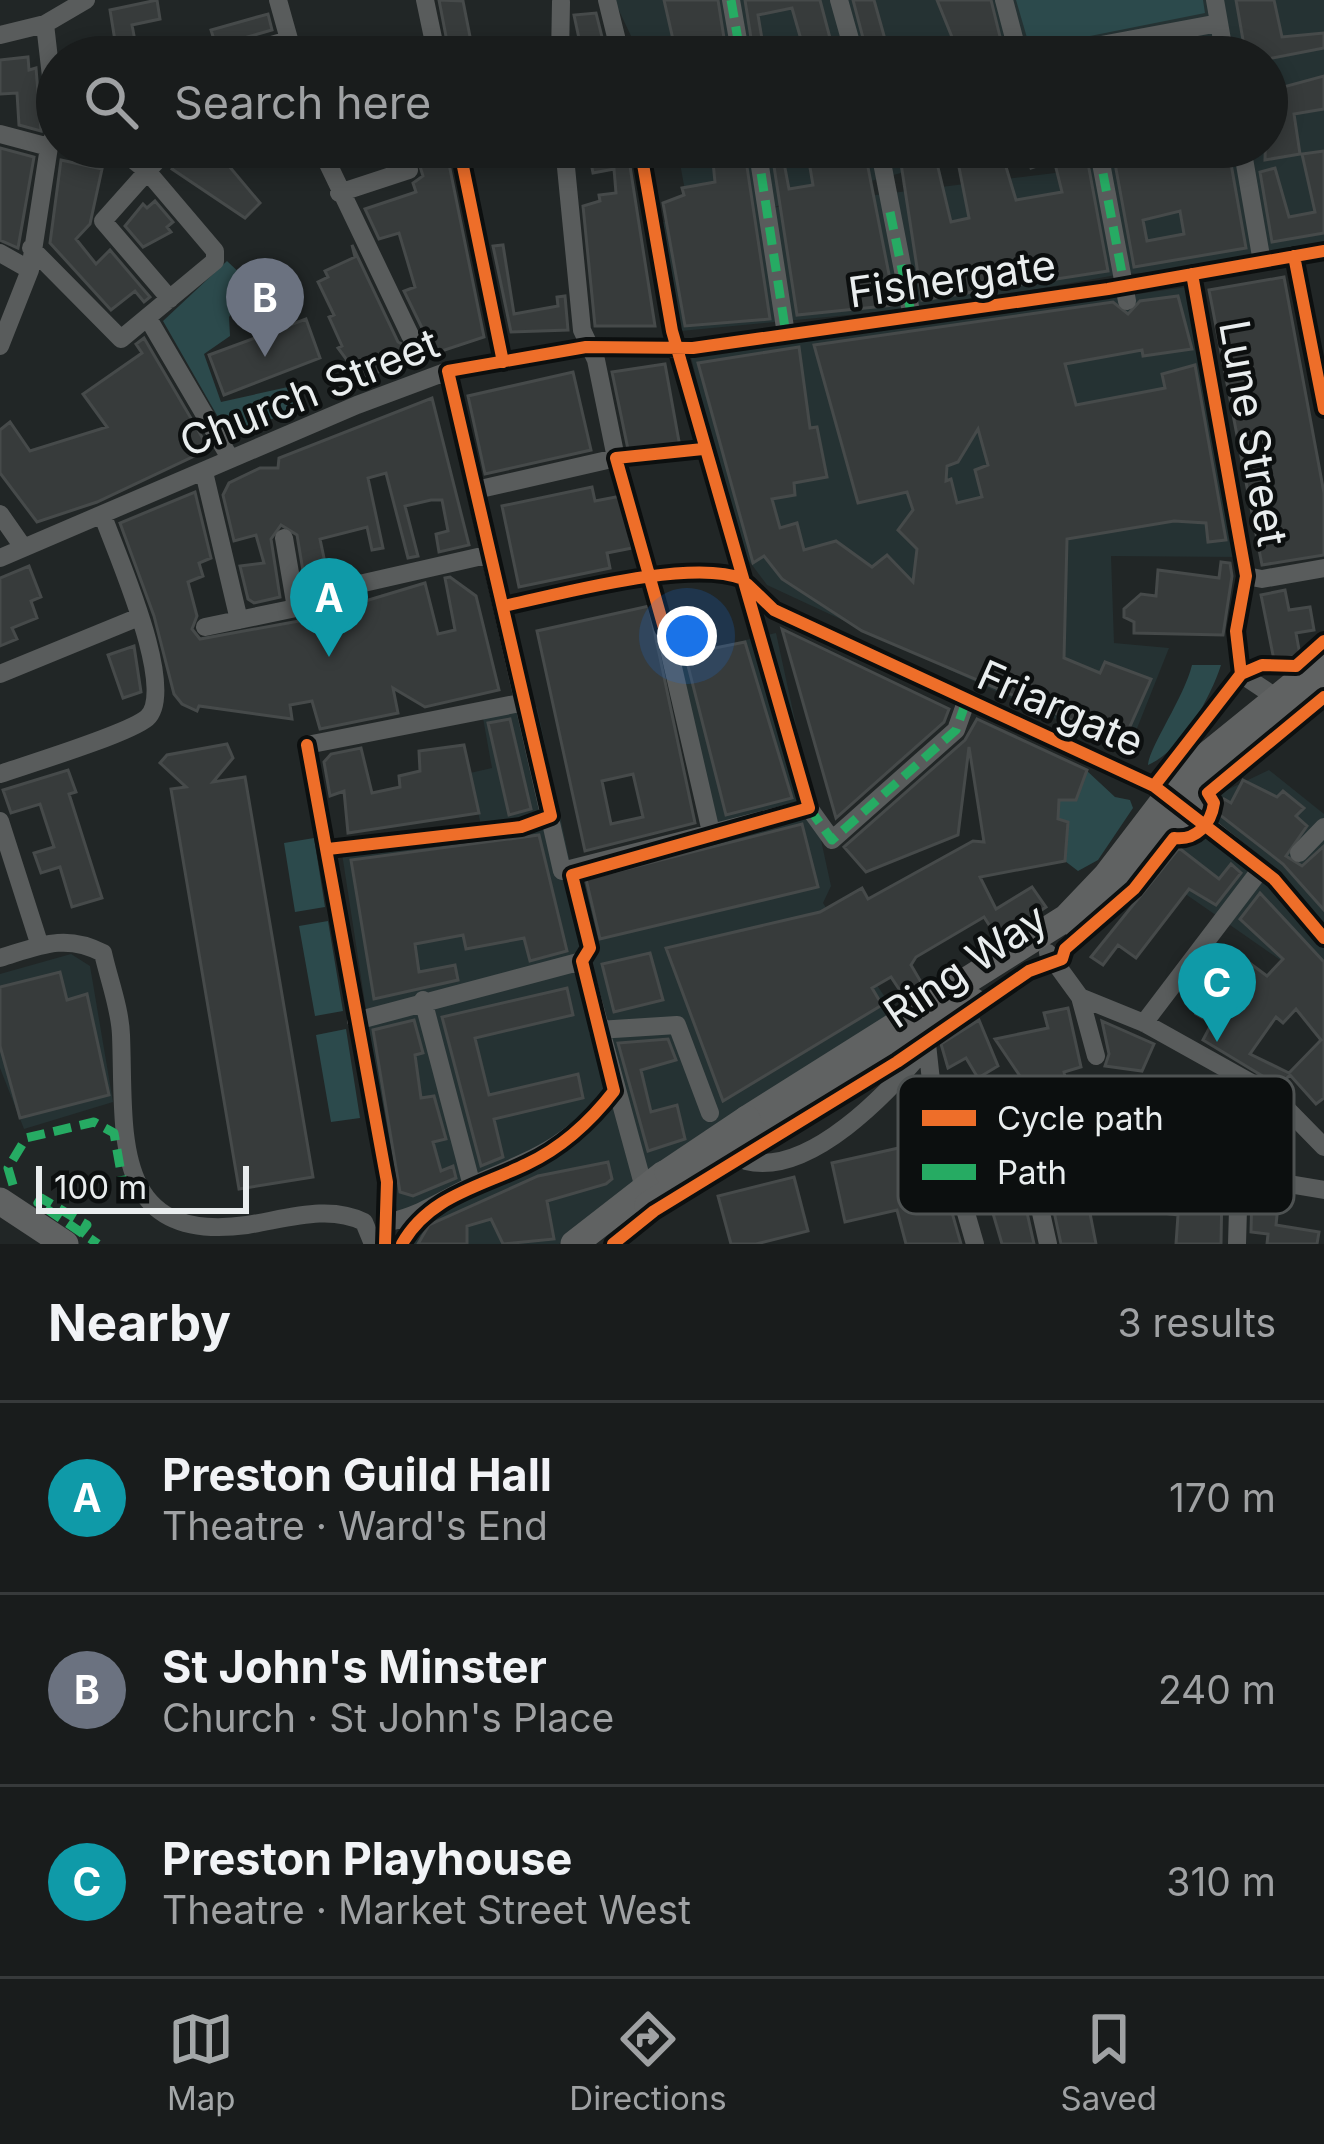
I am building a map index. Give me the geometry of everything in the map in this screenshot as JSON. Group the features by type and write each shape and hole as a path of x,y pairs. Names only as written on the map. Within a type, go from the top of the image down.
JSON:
{"highway":[{"name":"Ring Way","path":"574,1244 652,1189 926,1040 1048,953 1113,900 1204,790 1324,660"},
{"name":"Ring Way","path":"750,1139 1066,918 1107,875 1185,772 1286,705 1324,689"},
{"name":"Ring Way","path":"600,1244 652,1189"},
{"path":"0,1201 64,1244"},
{"path":"0,1224 33,1244"}],"street":[{"path":"0,35 45,24 86,0"},
{"path":"278,0 288,36"},
{"path":"425,0 433,36"},
{"path":"731,0 737,36"},
{"path":"839,0 848,36"},
{"path":"1004,0 1013,36"},
{"path":"1215,0 1222,36"},
{"path":"558,1 559,36"},
{"path":"612,1 618,36"},
{"path":"1160,36 1220,23"},
{"path":"45,24 46,36"},
{"path":"0,134 36,135"},
{"path":"1,342 30,270 47,168"},
{"path":"329,168 410,335"},
{"path":"463,168 503,362"},
{"path":"476,490 616,458 596,360 586,347 566,168"},
{"path":"644,168 703,449 809,808 832,840 956,730 966,702"},
{"path":"761,168 786,334"},
{"path":"883,168 910,311"},
{"path":"1103,168 1126,294"},
{"path":"1245,168 1262,262"},
{"path":"31,248 115,335 128,338 218,255 145,169 103,221 170,299"},
{"path":"339,193 410,170"},
{"name":"Fishergate","path":"586,347 679,346 786,334 910,311 1126,294 1192,274 1324,251"},
{"path":"0,253 30,270"},
{"path":"1294,256 1319,362 1324,409"},
{"name":"Lune Street","path":"1192,274 1246,576 1236,657 1240,674 1286,705"},
{"path":"149,320 230,458"},
{"name":"Church Street","path":"0,558 440,374 586,347"},
{"path":"419,356 440,374 476,490 504,607 520,703 530,716 562,871 809,808"},
{"path":"263,445 268,468"},
{"path":"204,472 239,620"},
{"path":"0,514 23,547"},
{"path":"0,774 143,721 156,707 157,680 103,516"},
{"path":"284,538 296,608"},
{"path":"205,627 296,608 311,595 491,554"},
{"path":"1246,576 1262,579 1324,568"},
{"path":"504,607 648,579 716,572 743,579"},
{"name":"Friargate","path":"743,579 774,610 966,702 1049,733 1154,786"},
{"path":"0,674 139,616"},
{"path":"664,628 712,832"},
{"path":"385,1244 387,1182 307,745 520,703"},
{"path":"328,849 520,827 550,817"},
{"path":"0,821 40,946"},
{"path":"1207,825 1261,869 1324,938"},
{"path":"1299,853 1324,827"},
{"path":"1144,1023 1261,869"},
{"path":"0,958 78,940 103,953 121,1030 120,1090 128,1160 144,1202 184,1226 215,1230 342,1211 364,1222 373,1244"},
{"path":"1048,953 1080,997 1096,1056"},
{"path":"356,1021 582,962 614,1091 652,1189"},
{"path":"1080,997 1144,1023 1237,1076"},
{"path":"423,1000 472,1186"},
{"path":"598,1030 677,1025 710,1113"},
{"path":"902,1076 926,1040"},
{"path":"926,1040 930,1076"},
{"path":"750,1139 777,1166 898,1082"},
{"path":"894,1088 898,1089"},
{"path":"389,1222 418,1216 472,1186 530,1163 586,1127 614,1091"},
{"path":"1294,1119 1324,1147"},
{"path":"1294,1184 1324,1190"},
{"path":"966,1214 975,1244"},
{"path":"1041,1214 1048,1244"},
{"path":"1237,1214 1237,1244"},
{"path":"402,1244 418,1216"}],"shaded area":[{"path":"614,0 1324,0 1324,250 1198,270 1122,274 942,306 681,331 663,222 690,218 681,168 920,168 770,208 1096,168 1288,168 1288,36 631,36"},
{"path":"1016,0 1203,0 1205,13 1090,36 1026,36"},
{"path":"227,261 247,280 241,302 229,317 230,336 204,354 221,402 297,385 305,404 230,438 163,321"},
{"path":"1194,286 1239,557 1111,556 1114,643 1169,648 1130,746 1114,746 767,585 737,545 691,357"},
{"path":"776,633 831,886 823,903 896,1014 692,1144 559,1244 402,1244 341,847 481,826 470,773 492,768 483,718 537,707 570,863 709,840 666,659"},
{"path":"1192,665 1221,665 1193,722 1172,748 1148,765 1154,746"},
{"path":"1086,770 1115,797 1130,800 1133,808 1098,860 1078,871 1065,861 1068,822 1058,819 1059,800 1076,800"},
{"path":"1269,770 1324,814 1324,999 1312,982 1151,870 1208,799"},
{"path":"314,838 325,907 295,912 284,843"},
{"path":"328,921 343,1011 315,1016 299,926"},
{"path":"71,954 90,966 113,1102 24,1129 0,1068 0,974"},
{"path":"346,1029 360,1118 331,1122 316,1035"}],"building":[{"path":"157,0 160,19 132,25 134,36 114,36 110,10"},
{"path":"439,0 463,1 470,36 446,36"},
{"path":"664,0 718,0 724,36 672,36"},
{"path":"745,0 820,0 829,36 800,36 792,8 758,15 762,36 751,36"},
{"path":"853,0 874,0 884,36 862,36"},
{"path":"937,0 991,0 1000,36 952,36"},
{"path":"1236,0 1274,0 1282,36 1242,36"},
{"path":"596,13 602,36 578,36 574,15"},
{"path":"268,14 272,30 251,36 213,36 211,30"},
{"path":"1324,33 1324,48 1288,55 1288,36"},
{"path":"28,57 29,70 36,68 36,130 19,125 17,93 0,94 0,60"},
{"path":"1324,76 1324,109 1294,114 1300,154 1288,156 1288,86"},
{"path":"0,148 34,157 18,248 0,240"},
{"path":"1324,151 1324,233 1272,242 1260,172 1275,168 1289,217 1315,212 1302,154"},
{"path":"60,168 102,169 90,224 76,239 96,264 110,250 150,297 144,302 135,291 111,310 50,243"},
{"path":"231,168 260,203 245,218 172,169"},
{"path":"420,168 450,168 484,337 360,378 338,348 342,346 329,317 334,315 318,282 328,277 325,271 355,257 352,245 398,342 410,348 420,344 423,330 404,291 415,287 399,233 379,239 365,209 416,192 413,183 423,176"},
{"path":"592,168 630,168 655,326 595,326 583,206 600,201 599,195 616,193 614,169 593,173"},
{"path":"714,168 747,168 770,319 685,326 663,203 684,195 682,188 715,182"},
{"path":"774,168 785,168 789,189 813,185 810,168 868,168 895,305 797,315"},
{"path":"902,168 938,168 951,222 969,218 959,168 1006,168 1016,200 1062,192 1056,168 1089,168 1108,271 922,300"},
{"path":"1116,168 1232,168 1246,248 1134,267","holes":["1180,211 1184,234 1147,241 1143,220"]},
{"path":"155,201 173,222 167,227 171,232 143,247 125,226 143,204 147,208"},
{"path":"503,245 514,314 558,306 557,297 565,296 568,330 511,332 493,246"},
{"path":"1284,277 1324,493 1324,555 1262,565 1209,290"},
{"path":"1178,296 1192,349 1143,356 1142,350 1065,364 1076,405 1165,388 1162,374 1195,365 1226,540 1208,542 1206,523 1174,521 1067,539 1064,658 1100,673 1105,662 1151,679 1123,742 862,631 782,579 764,556 753,563 698,363 799,347 810,428 817,427 827,477 794,483 795,495 772,499 780,528 797,523 804,550 836,541 872,567 887,555 913,582 917,549 898,530 913,510 907,492 858,503 814,345 1113,302 1128,314 1140,301","holes":["978,429 988,465 975,470 982,497 957,503 951,479 946,481 947,466 958,462"]},
{"path":"306,319 320,358 224,395 209,355"},
{"path":"144,338 209,449 97,502 37,522 0,473 0,430 10,422 30,451 107,427 83,394 142,353 136,344"},
{"path":"665,364 680,447 629,454 612,372"},
{"path":"573,372 591,450 485,474 468,396"},
{"path":"432,398 469,545 439,552 436,534 448,531 442,500 431,500 405,506 418,556 408,558 386,473 368,478 383,548 372,550 367,527 320,539 328,577 305,583 297,535 281,525 271,539 280,597 254,603 248,599 240,566 264,563 256,535 234,541 223,495 229,483 260,468 278,468 279,458"},
{"path":"592,487 595,501 621,496 632,548 607,553 610,568 519,587 502,506"},
{"path":"195,492 211,558 199,563 203,576 188,582 197,616 192,629 200,639 299,621 425,583 438,634 455,630 445,578 450,577 476,596 499,690 425,707 393,688 398,713 320,729 312,701 290,705 292,719 199,706 197,711 182,704 174,694 154,616 120,523"},
{"path":"1221,562 1230,563 1232,576 1223,635 1134,633 1134,622 1124,617 1124,609 1141,594 1156,596 1158,570 1219,578"},
{"path":"29,566 41,597 31,601 37,618 12,628 17,639 0,646 0,578"},
{"path":"1285,590 1289,610 1310,607 1314,630 1296,633 1300,655 1274,660 1261,595"},
{"path":"649,606 695,823 585,851 537,631","holes":["633,774 643,817 611,824 602,781"]},
{"path":"782,629 949,709 944,722 836,818"},
{"path":"745,642 792,798 726,815 685,654"},
{"path":"134,646 141,692 123,698 108,655"},
{"path":"510,719 531,809 509,815 488,723"},
{"path":"977,719 1087,770 1076,800 1059,800 1058,819 1068,822 1065,861 980,877 996,909 1032,887 1046,907 998,939 984,917 916,957 911,965 921,982 903,995 891,977 872,988 882,1005 723,1101 666,948 820,912 862,888 868,899 973,841 984,842 969,747 958,835 866,872 844,847 965,740"},
{"path":"227,744 233,758 213,782 245,777 313,1177 239,1189 171,789 186,787 160,763 167,755"},
{"path":"464,745 479,813 348,833 344,791 330,796 324,762 331,754 361,748 372,793 400,787 399,776 420,771 419,751"},
{"path":"68,770 76,792 69,794 102,898 72,907 60,867 41,873 34,853 54,847 40,804 11,813 3,790"},
{"path":"1243,780 1277,797 1283,791 1304,808 1296,816 1307,826 1286,856 1302,866 1324,846 1324,910 1283,864 1216,812 1224,799 1231,803"},
{"path":"802,824 818,887 600,939 586,879"},
{"path":"539,835 567,951 530,961 524,938 466,949 463,935 415,944 419,972 455,965 458,980 374,999 351,860"},
{"path":"1179,848 1219,879 1231,864 1241,873 1216,905 1189,889 1136,958 1118,945 1103,965 1091,957"},
{"path":"1260,893 1324,962 1324,1098 1316,1104 1294,1076 1262,1076 1203,1040 1212,1023 1196,1014 1200,1007 1183,994 1216,951 1241,969 1247,961 1267,976 1283,959 1240,919","holes":["1296,1009 1321,1040 1289,1073 1250,1054 1276,1017 1283,1023"]},
{"path":"650,953 663,1000 614,1012 602,964"},
{"path":"60,972 67,1000 87,994 109,1095 20,1118 0,1046 0,987"},
{"path":"567,988 573,1015 475,1038 489,1095 578,1074 583,1098 494,1119 503,1157 481,1166 442,1017"},
{"path":"1068,1008 1081,1067 1064,1072 1065,1076 1020,1076 995,1039 1048,1028 1044,1013"},
{"path":"414,1020 423,1053 415,1055 421,1098 434,1096 446,1139 433,1142 441,1171 453,1166 456,1178 413,1196 400,1192 373,1030"},
{"path":"979,1020 998,1066 981,1076 966,1058 948,1068 941,1044"},
{"path":"1102,1021 1154,1044 1142,1071 1105,1066 1109,1054"},
{"path":"668,1039 676,1060 641,1070 651,1112 677,1105 685,1139 648,1151 618,1043"},
{"path":"898,1148 898,1214 897,1210 845,1222 832,1163"},
{"path":"608,1162 612,1179 606,1184 547,1201 554,1239 503,1244 491,1219 467,1226 467,1244 418,1244 429,1225 538,1176"},
{"path":"794,1177 808,1231 756,1244 731,1244 718,1196"},
{"path":"898,1214 952,1214 961,1244 906,1244"},
{"path":"993,1214 1027,1214 1034,1244 1002,1244"},
{"path":"1055,1214 1090,1214 1096,1244 1061,1244"},
{"path":"1170,1214 1222,1214 1221,1244 1176,1244 1178,1215"},
{"path":"1251,1214 1277,1214 1276,1225 1319,1232 1317,1244 1267,1244 1268,1234 1251,1232"}],"tunnel":[{"path":"410,335 419,356"}],"marked path":[{"path":"731,0 737,36"},
{"path":"760,168 786,334"},
{"path":"1102,168 1126,294"},
{"path":"890,212 912,317"},
{"path":"809,808 832,840 956,730 966,702"},
{"path":"13,1185 8,1168 26,1138 94,1122 114,1133 123,1184"},
{"path":"79,1235 87,1225 41,1198 38,1203 98,1244"}],"cycle path":[{"path":"463,168 503,362"},
{"path":"402,1244 426,1214 441,1204 564,1142 614,1091 582,961 590,948 572,875 809,808 672,331 644,168"},
{"path":"328,849 521,827 551,816 448,371 586,347 693,348 1108,289 1324,251"},
{"path":"1294,256 1324,409"},
{"path":"1192,274 1246,576 1236,631 1241,674"},
{"path":"664,628 616,458 703,449"},
{"path":"504,606 660,575 720,574 743,579"},
{"path":"747,584 774,610 1154,786 1274,879 1324,938"},
{"path":"1154,786 1241,674 1262,665 1296,666 1324,641"},
{"path":"613,1244 654,1211 897,1062 1029,971 1062,959 1065,949 1134,889 1174,838 1201,830 1214,803 1208,793 1324,697"},
{"path":"307,745 387,1182 385,1244"}],"place":[{"name":"St John's Minster","path":"265,357"},
{"name":"Preston Guild Hall","path":"329,657"},
{"name":"Preston Playhouse","path":"1217,1042"}]}
